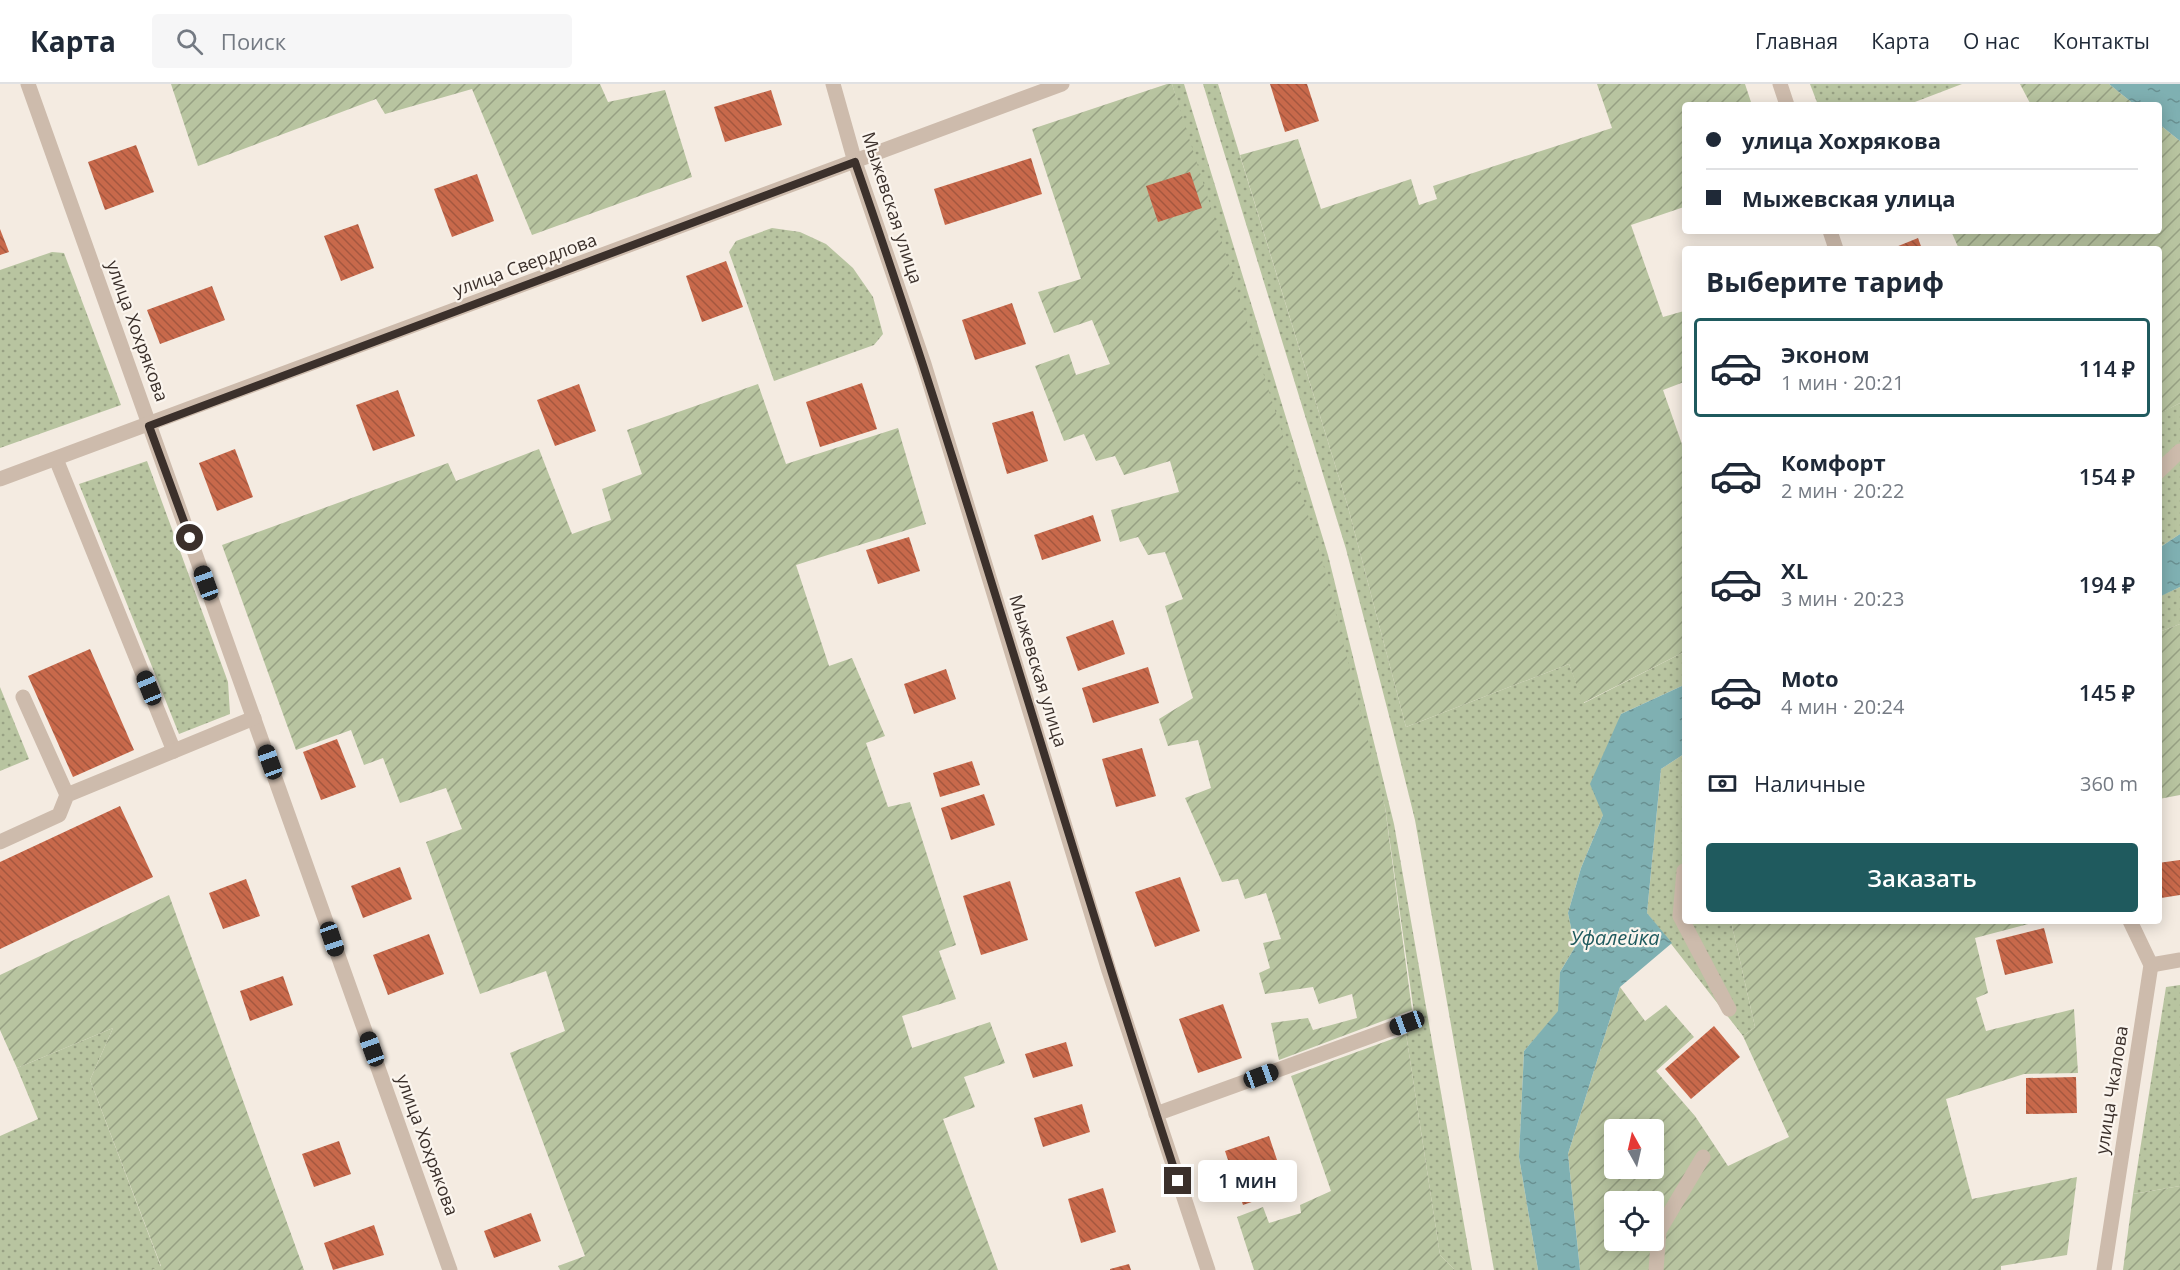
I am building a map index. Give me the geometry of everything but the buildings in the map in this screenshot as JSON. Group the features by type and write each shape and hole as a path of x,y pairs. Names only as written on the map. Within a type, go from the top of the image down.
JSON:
{"street":[{"name":"улица Хохрякова","path":"28,84 450,1270"},
{"name":"Мыжевская улица","path":"833,84 855,162 924,364 1109,972 1208,1270"},
{"name":"улица Свердлова","path":"0,479 149,426 1062,84"},
{"path":"1780,84 1786,102"},
{"path":"2162,468 2180,451"},
{"path":"56,459 174,751"},
{"path":"23,697 67,795"},
{"path":"0,842 59,815 67,795 254,718"},
{"path":"1682,894 1680,916 1682,920"},
{"path":"1684,924 1729,1009"},
{"path":"2131,924 2151,965 2180,960"},
{"name":"улица Чкалова","path":"2104,1270 2151,965"},
{"path":"1156,1114 1407,1023"},
{"path":"1656,1270 1659,1231 1703,1157"}],"green space":[{"path":"171,84 600,84 608,102 665,90 692,177 532,235 472,89 385,114 376,99 198,166"},
{"path":"1172,84 1184,84 1328,555 1394,824 1472,1270 1455,1270 1440,1255 1406,1034 1416,1027 1385,807"},
{"path":"1172,84 1321,556 1385,807 1412,1010 1279,1060 1271,1023 1308,1018 1313,1030 1357,1018 1352,994 1319,1004 1313,987 1265,994 1259,973 1270,968 1263,943 1281,939 1266,893 1245,899 1238,879 1222,882 1185,798 1211,788 1198,740 1168,746 1159,719 1193,698 1165,606 1183,599 1165,552 1148,555 1138,537 1120,542 1111,510 1179,492 1170,461 1124,475 1115,456 1096,461 1084,434 1064,441 1035,366 1069,354 1076,375 1110,364 1092,320 1054,333 1038,292 1081,279 1032,129"},
{"path":"1203,84 1218,84 1348,507 1406,727 1569,664 1584,703 1682,653 1682,686 1621,714 1603,815 1581,868 1568,913 1575,947 1560,972 1559,1011 1524,1051 1519,1157 1538,1270 1494,1270 1415,820 1346,549"},
{"path":"1597,84 1745,84 1751,102 1682,102 1682,208 1631,225 1663,317 1682,312 1682,383 1663,390 1682,444 1682,653 1583,703 1569,664 1406,727 1348,507 1240,155 1298,139 1321,209 1411,179 1419,205 1437,199 1433,186 1612,128"},
{"path":"1810,84 1962,84 1915,102 1817,102"},
{"path":"2020,84 2109,84 2131,102 2029,102"},
{"path":"2162,126 2180,141 2180,403 2162,412 2162,246 1958,246 1952,234 2162,234"},
{"path":"772,228 800,232 826,244 853,268 873,297 883,334 874,345 774,381 729,252 736,241"},
{"path":"52,252 64,253 121,405 0,448 0,270"},
{"path":"758,384 786,464 898,428 926,524 796,565 829,666 852,658 885,736 866,743 888,807 910,802 956,945 939,951 956,999 902,1016 912,1048 990,1022 1005,1063 964,1077 975,1107 943,1119 998,1270 560,1270 558,1266 585,1256 510,1053 565,1031 546,971 480,994 426,842 462,829 446,788 400,803 383,758 364,765 351,730 296,750 222,545 448,463 456,481 539,449 572,534 611,520 602,489 642,474 627,430"},
{"path":"2180,403 2180,534 2162,546 2162,412"},
{"path":"147,461 228,682 230,714 179,734 79,484"},
{"path":"2180,587 2180,624 2162,631 2162,595"},
{"path":"2180,624 2180,795 2162,798 2162,631"},
{"path":"0,687 29,759 0,771"},
{"path":"1682,755 1682,924 1732,924 1755,1027 1743,1036 1647,913 1661,769"},
{"path":"169,895 304,1270 152,1270 161,1266 90,1080 113,1028 17,1068 0,1030 0,975"},
{"path":"1732,924 2029,924 1975,938 1988,993 1976,998 1986,1031 2074,1009 2078,1073 2024,1074 1946,1099 1972,1199 2077,1177 2067,1255 2001,1266 2001,1270 1580,1270 1568,1154 1620,987 1645,1021 1666,1005 1694,1037 1656,1071 1695,1116 1728,1166 1789,1137 1743,1036 1755,1027"},
{"path":"2180,985 2180,1186 2133,1194 2166,987"},
{"path":"113,1028 90,1080 161,1267 152,1270 0,1270 0,1136 38,1119 17,1068"},
{"path":"1406,1034 1440,1255 1455,1270 1254,1270 1237,1217 1263,1207 1269,1223 1301,1213 1300,1205 1331,1191 1291,1076"},
{"path":"2180,1186 2180,1270 2123,1270 2133,1194"}],"water":[{"path":"2109,84 2180,84 2180,141 2162,126 2162,102 2131,102"},
{"path":"2180,534 2180,587 2162,596 2162,546"},
{"name":"Уфалейка","path":"1682,686 1682,755 1661,769 1647,913 1672,943 1620,987 1568,1154 1580,1270 1538,1270 1519,1157 1524,1051 1558,1011 1560,972 1575,947 1568,913 1581,868 1603,815 1590,784 1621,714"}],"route":[{"path":"190,538 149,426 855,162 924,364 1109,972 1178,1181"}]}
